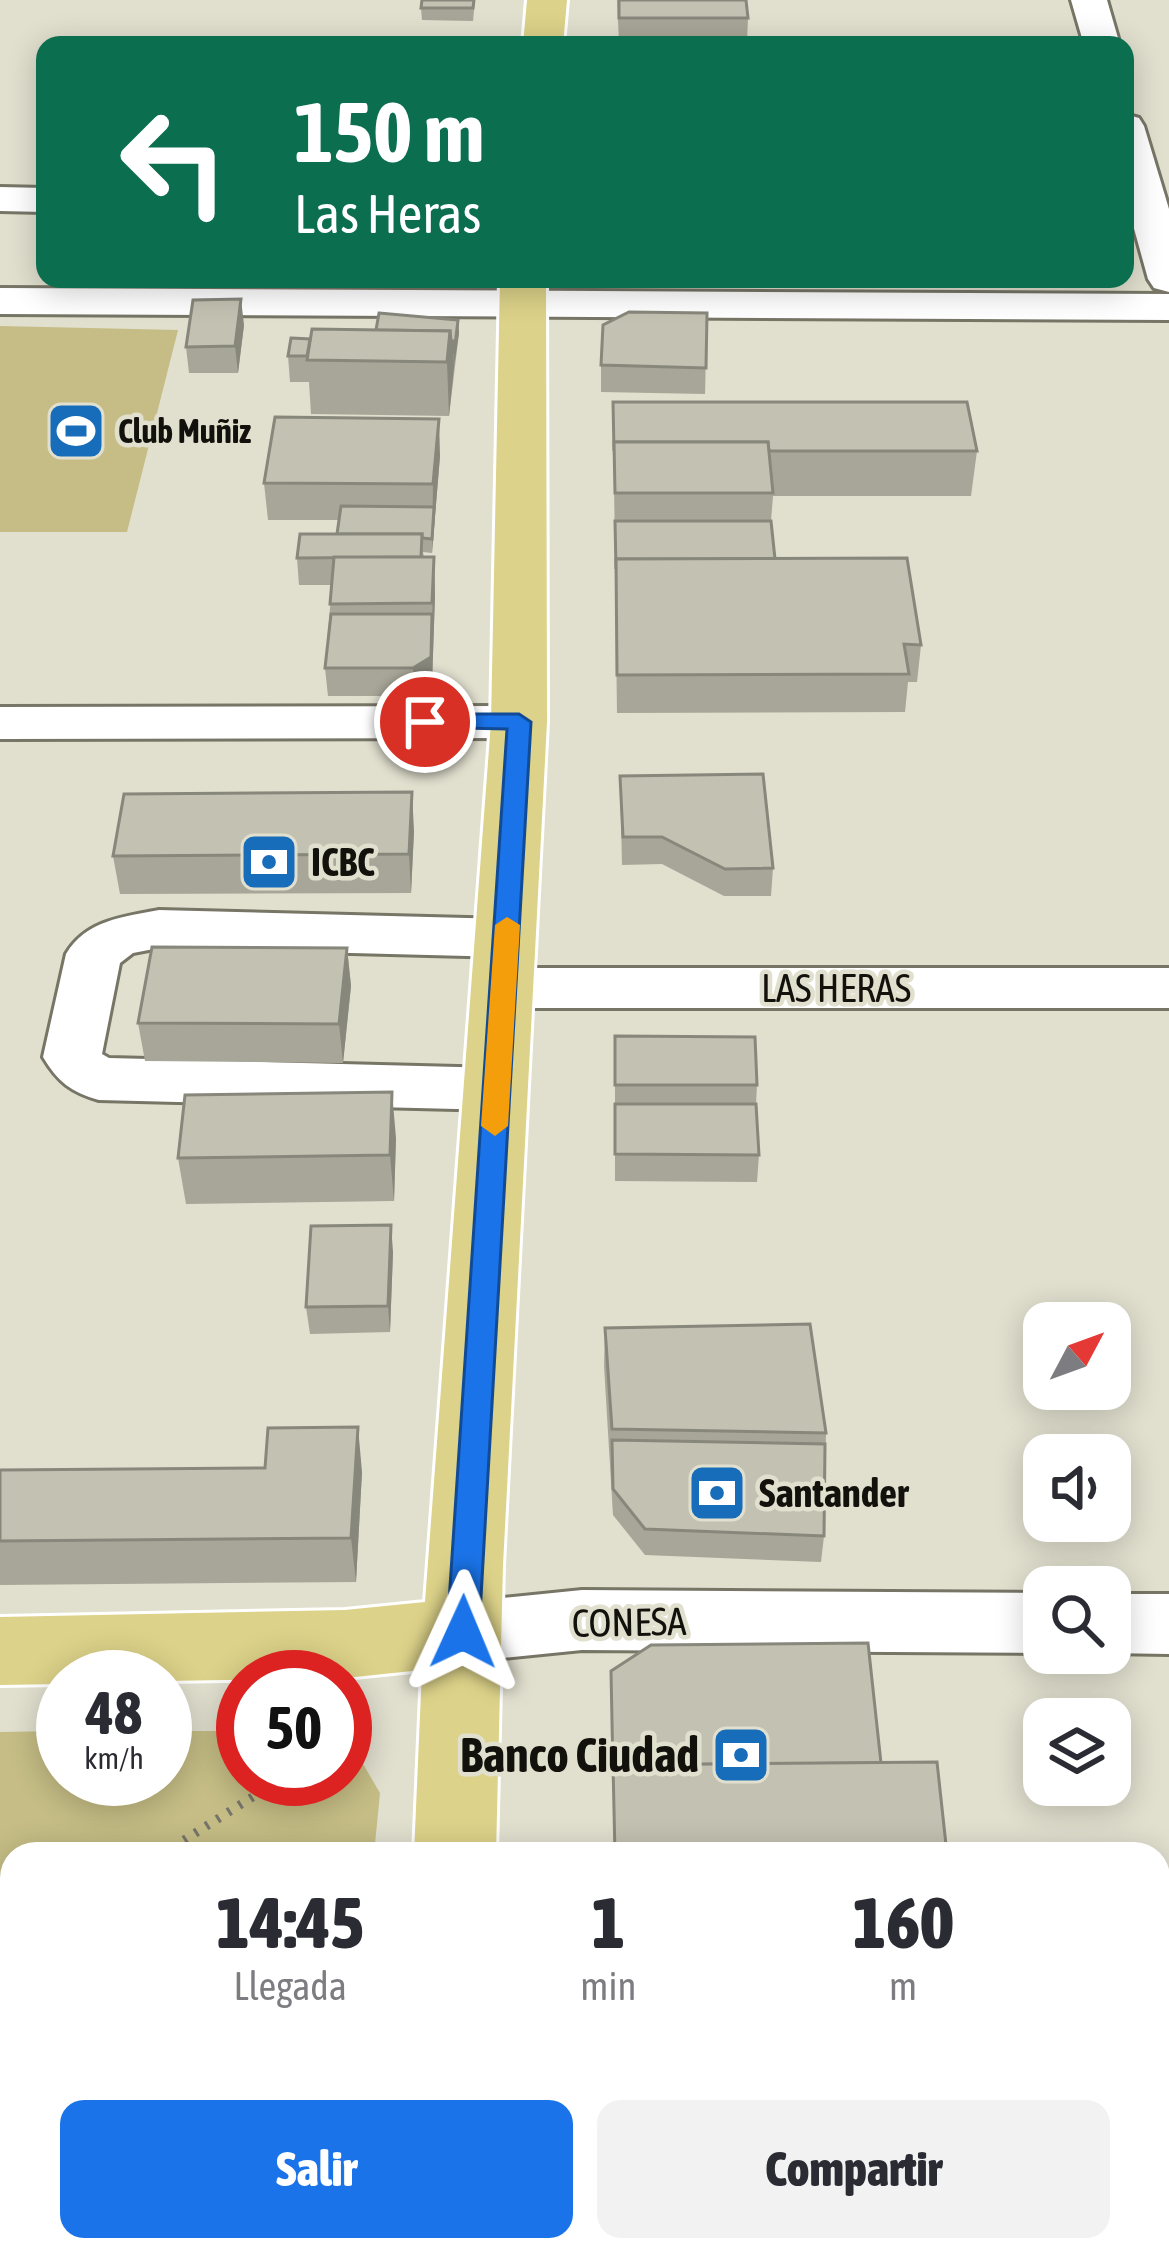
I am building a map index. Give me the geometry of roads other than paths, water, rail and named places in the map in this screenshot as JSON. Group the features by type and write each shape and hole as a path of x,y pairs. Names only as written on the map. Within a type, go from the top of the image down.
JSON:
{"main road":[{"path":"544,36 547,0"},
{"path":"454,1842 519,722 522,292"},
{"name":"CONESA","path":"0,1652 345,1644 463,1632"}],"street":[{"path":"1089,0 1099,36"},
{"path":"1134,157 1169,279"},
{"path":"0,199 36,200"},
{"path":"0,302 522,292 1169,307"},
{"path":"0,723 519,722"},
{"name":"LAS HERAS","path":"497,1089 99,1078 80,1068 72,1057 94,954 116,938 159,929 504,963 1169,988"},
{"name":"CONESA","path":"463,1632 582,1620 1023,1623"},
{"path":"1131,1624 1169,1624"}],"place":[{"name":"Club Muñiz","path":"76,431"},
{"name":"ICBC","path":"269,862"},
{"name":"Santander","path":"717,1493"},
{"name":"Banco Ciudad","path":"741,1755"}]}
